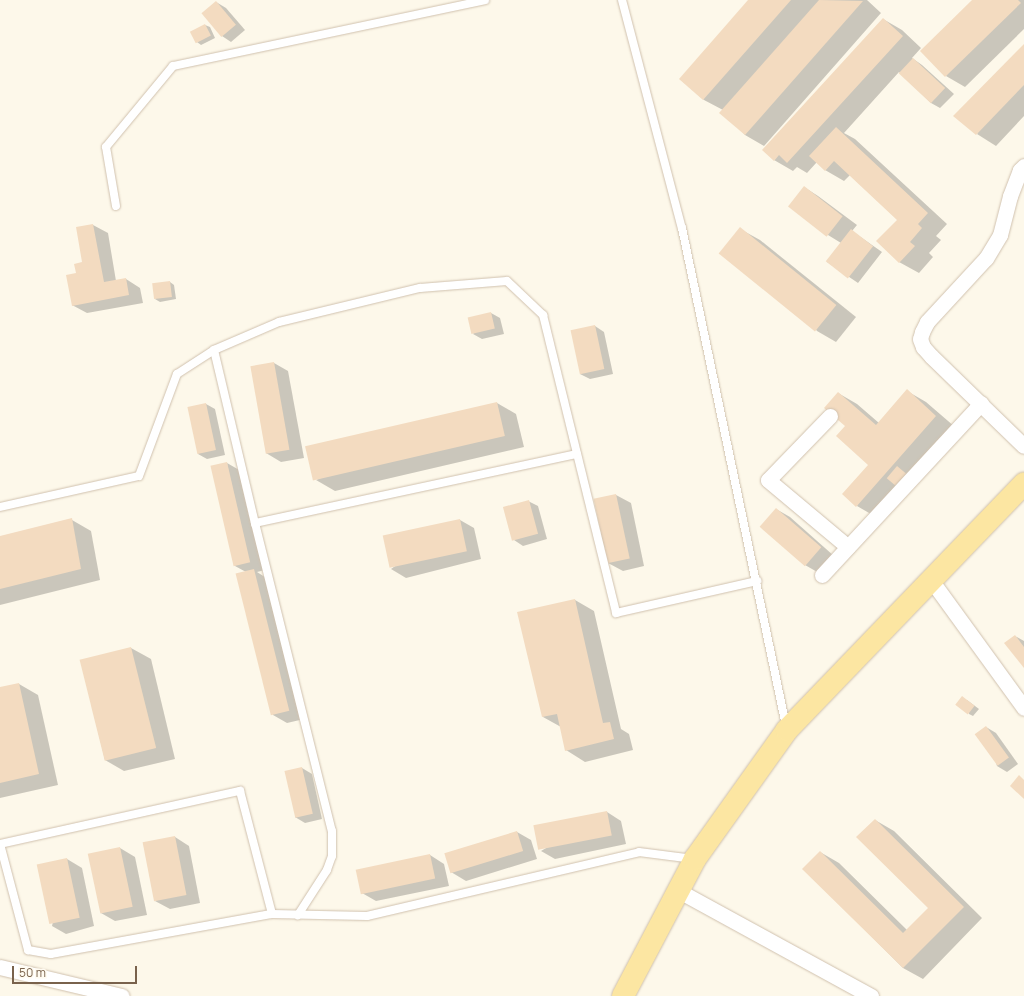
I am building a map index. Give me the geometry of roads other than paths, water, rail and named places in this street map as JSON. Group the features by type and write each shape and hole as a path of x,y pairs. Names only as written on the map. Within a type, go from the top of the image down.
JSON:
{"main road":[{"path":"623,996 695,859 787,730 1024,484"}],"street":[{"path":"1024,166 1020,170 1010,196 1000,235 986,258 927,322 920,339 923,347 1024,446"},
{"path":"822,575 981,403"},
{"path":"830,416 768,480 848,547"},
{"path":"931,580 1024,708"},
{"path":"678,891 855,992 871,996"},
{"path":"0,967 122,996"}],"lane":[{"path":"116,206 106,147 173,66 485,0"},
{"path":"622,0 682,228 787,730"},
{"path":"0,507 139,476 177,374 214,350 279,322 420,288 507,281 543,315 616,613 757,581"},
{"path":"214,350 255,523 332,831 332,856 326,870 298,915"},
{"path":"255,523 577,454"},
{"path":"272,914 240,791 0,844 28,950 51,954 272,914 366,916 639,852 695,859"}]}
